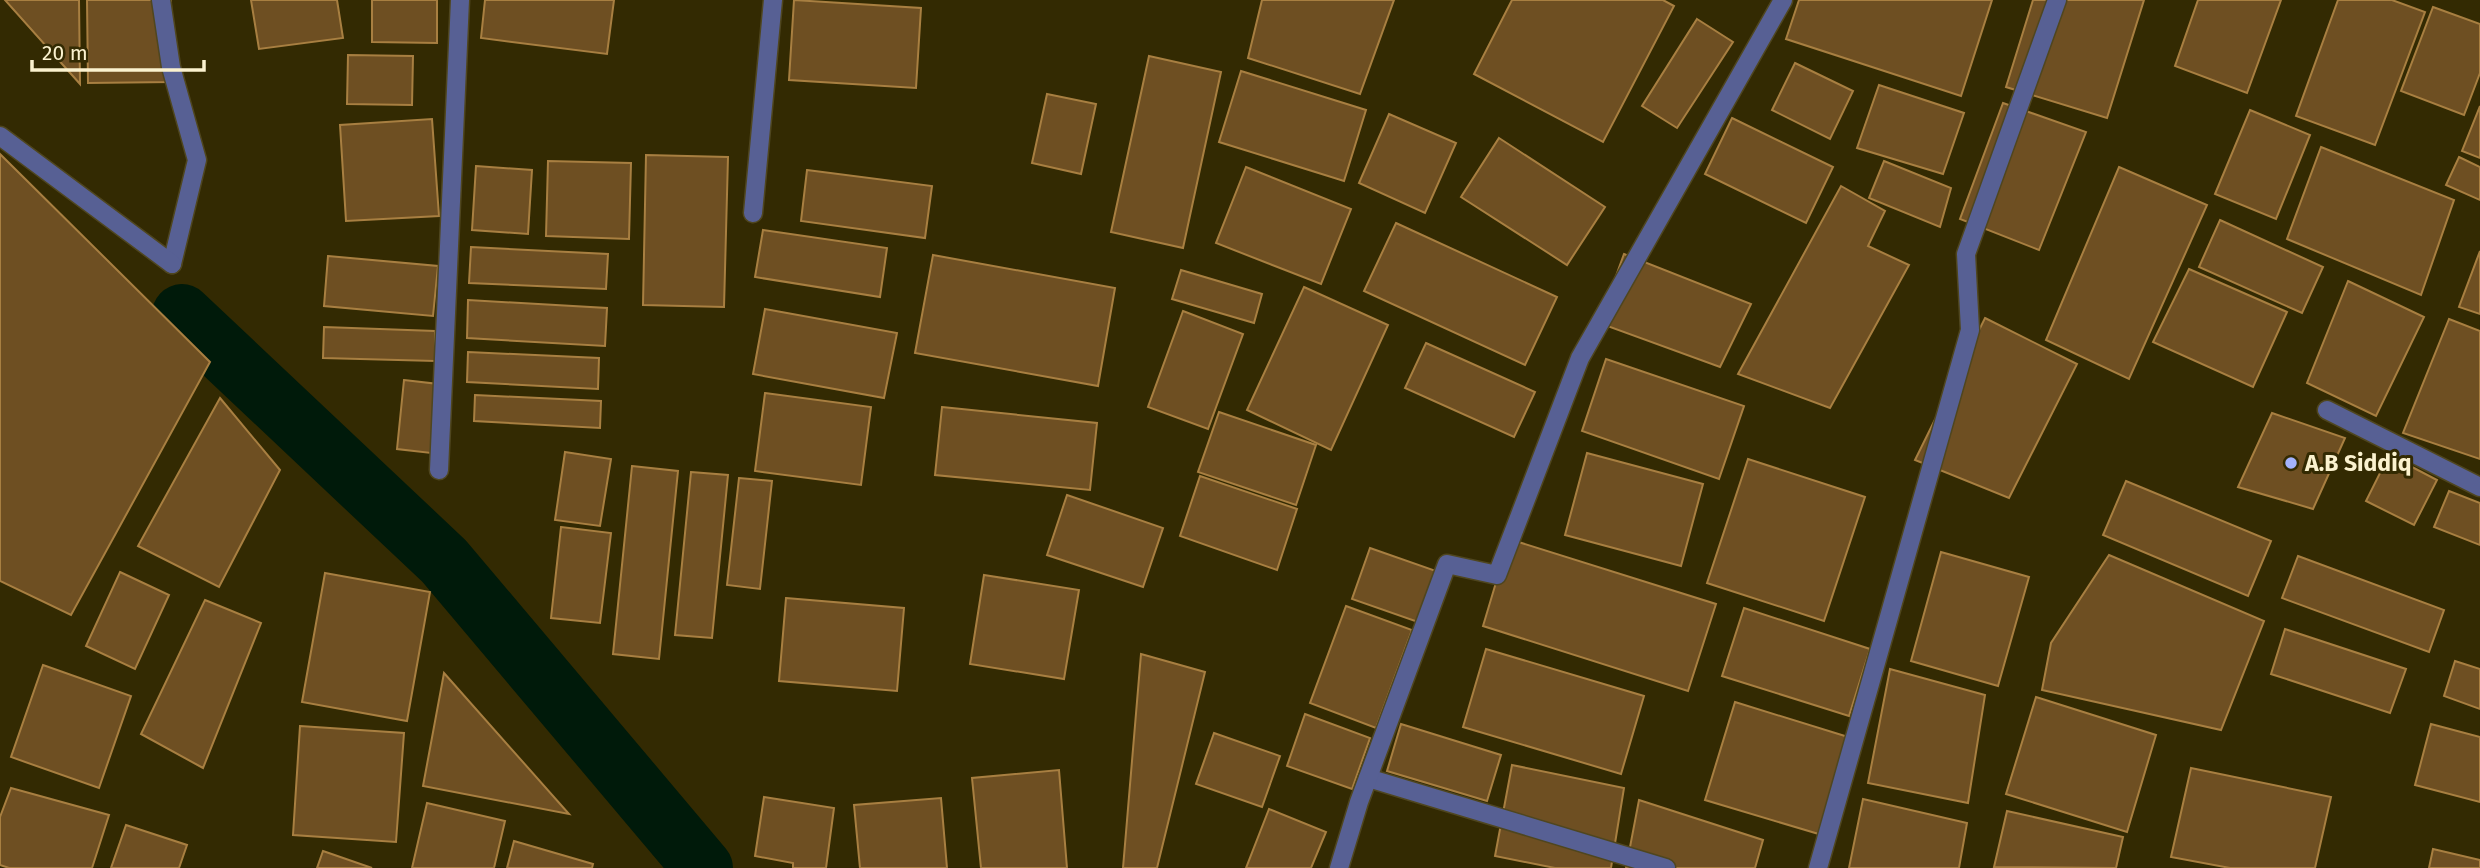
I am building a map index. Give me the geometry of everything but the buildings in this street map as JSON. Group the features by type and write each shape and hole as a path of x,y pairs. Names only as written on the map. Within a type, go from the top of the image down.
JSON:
{"street":[{"path":"0,136 172,264 197,160 171,67 161,0"},
{"path":"439,470 460,0"},
{"path":"753,213 773,0"},
{"path":"1339,868 1368,778 1447,564 1497,575 1580,358 1783,0"},
{"path":"1818,868 1969,330 1966,254 2057,0"},
{"path":"2327,410 2480,487"},
{"path":"1368,778 1666,868"}],"waterway":[{"path":"182,314 444,561 703,868"}],"place":[{"name":"A.B Siddiq","path":"2291,463"}]}
